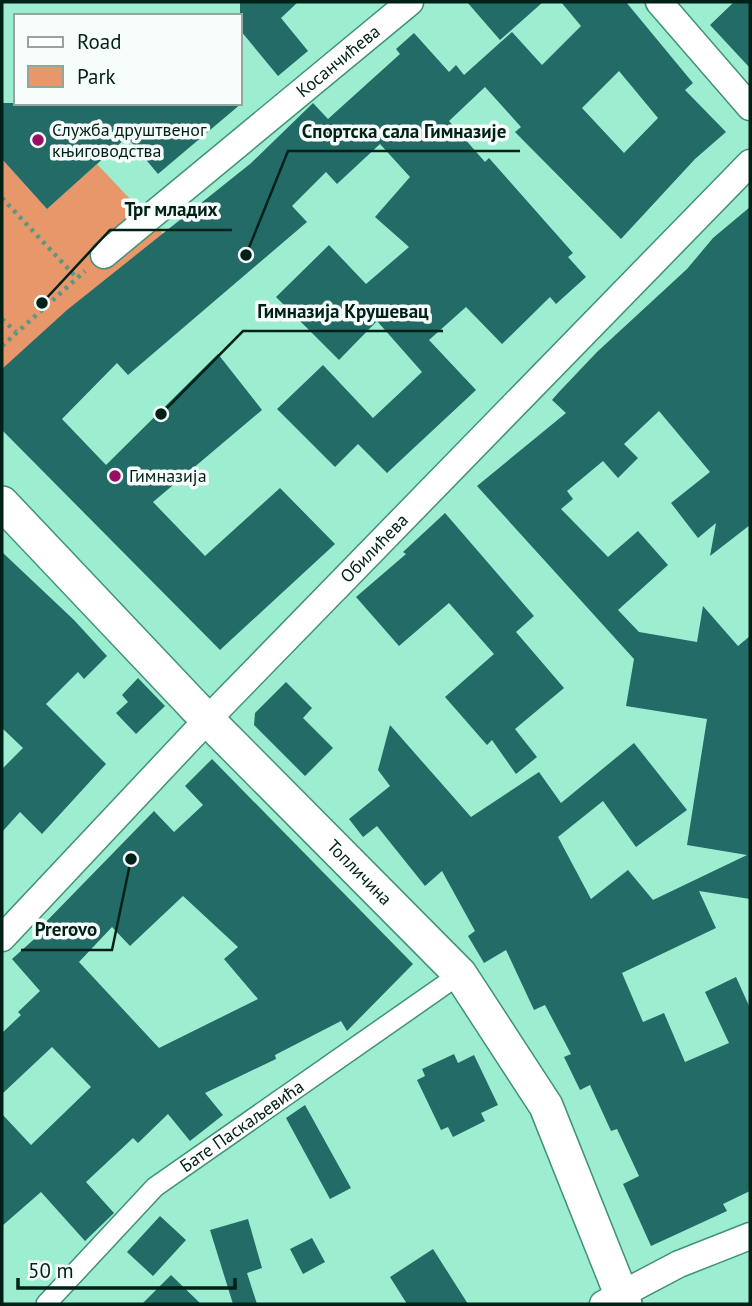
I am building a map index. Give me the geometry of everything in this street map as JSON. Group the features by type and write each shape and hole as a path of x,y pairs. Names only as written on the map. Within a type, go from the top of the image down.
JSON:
{"street":[{"name":"Косанчићева","path":"104,255 410,2"},
{"path":"659,2 750,107"},
{"name":"Обилићева","path":"2,938 208,719 750,163"},
{"name":"Топличина","path":"2,503 208,719 460,974 546,1106 616,1301"},
{"name":"Бате Паскаљевића","path":"46,1304 155,1186 460,974"},
{"path":"616,1301 679,1264 750,1236"}],"path":[{"path":"2,198 76,277"},
{"path":"2,346 76,277 104,255"},
{"path":"2,319 16,332"}],"green space":[{"path":"2,159 47,209 97,164 164,235 2,371"}],"building":[{"path":"240,2 298,2 281,18 308,51 278,76 242,32"},
{"path":"467,2 543,2 500,40"},
{"path":"561,2 626,2 693,83 685,90 726,132 695,159 621,239 515,132 521,127 485,87 449,121 485,162 489,158 573,253 568,257 586,277 556,304 550,297 502,344 466,307 429,340 476,390 387,473 358,444 335,467 277,409 323,365 373,418 422,372 377,321 339,360 276,297 329,245 366,284 409,247 375,217 410,177 380,144 337,184 326,172 292,206 307,222 128,375 117,363 62,419 106,465 218,354 262,410 153,502 205,556 280,488 335,544 220,650 2,430 2,369 67,310 250,164 313,103 328,119 400,54 396,49 414,33 449,72 456,65 464,75 512,32 542,65 581,26","holes":["619,71 658,118 624,153 582,108"]},
{"path":"734,2 750,2 750,68 710,25"},
{"path":"2,103 240,105 158,174 127,137 47,209 2,159"},
{"path":"750,207 750,525 710,556 716,523 698,538 671,503 710,472 659,411 624,444 638,458 618,478 603,461 567,491 573,499 561,509 608,557 638,531 668,565 618,610 639,632 697,642 703,606 738,646 750,636 750,899 699,891 716,928 622,973 643,1022 664,1013 685,1062 729,1043 705,992 736,977 750,1008 750,1191 723,1204 727,1211 651,1246 623,1184 639,1176 617,1129 611,1131 590,1085 580,1090 564,1057 571,1054 545,1005 534,1010 506,950 484,963 468,936 475,931 442,871 425,886 377,826 363,837 349,819 390,786 378,770 390,725 471,817 539,772 561,803 634,743 687,810 636,847 603,801 558,837 591,899 628,870 653,900 747,855 687,845 707,719 626,706 634,659 477,486 566,413 552,400 559,392 597,352 687,269 713,238"},
{"path":"445,513 534,616 516,632 564,688 515,729 537,757 516,774 492,740 487,745 445,697 494,654 449,603 399,646 356,597 406,554 403,552"},
{"path":"2,552 74,620 107,656 84,679 78,672 46,704 106,764 42,834 20,812 2,832 2,769 23,748 2,728"},
{"path":"138,678 165,706 136,734 116,713 128,702 122,695"},
{"path":"286,682 312,708 303,718 333,748 305,776 254,725 255,713"},
{"path":"212,759 413,964 347,1031 341,1021 275,1055 276,1059 205,1093 223,1115 190,1141 168,1114 138,1143 133,1138 86,1182 114,1213 85,1241 41,1192 2,1226 2,1114 31,1145 91,1087 52,1047 2,1094 2,1033 21,1015 18,1012 40,991 12,959 41,933 38,930 154,811 174,832 203,805 185,786","holes":["183,896 238,947 224,959 258,999 159,1048 79,962 112,927 130,946"]},
{"path":"454,1054 458,1063 474,1055 498,1105 481,1113 485,1121 453,1137 448,1127 441,1130 417,1080 425,1076 422,1069"},
{"path":"305,1105 351,1188 330,1199 286,1118"},
{"path":"160,1216 186,1240 153,1276 127,1252"},
{"path":"248,1219 262,1268 247,1273 257,1304 233,1304 210,1230"},
{"path":"312,1238 325,1262 303,1274 290,1249"},
{"path":"433,1249 468,1304 407,1304 390,1277"},
{"path":"171,1275 201,1304 142,1304"}],"place":[{"name":"Служба друштвеног књиговодства","path":"38,140"},
{"name":"Спортска сала Гимназије","path":"246,255"},
{"name":"Трг младих","path":"42,303"},
{"name":"Гимназија Крушевац","path":"161,414"},
{"name":"Гимназија","path":"115,476"},
{"name":"Prerovo","path":"131,859"}]}
